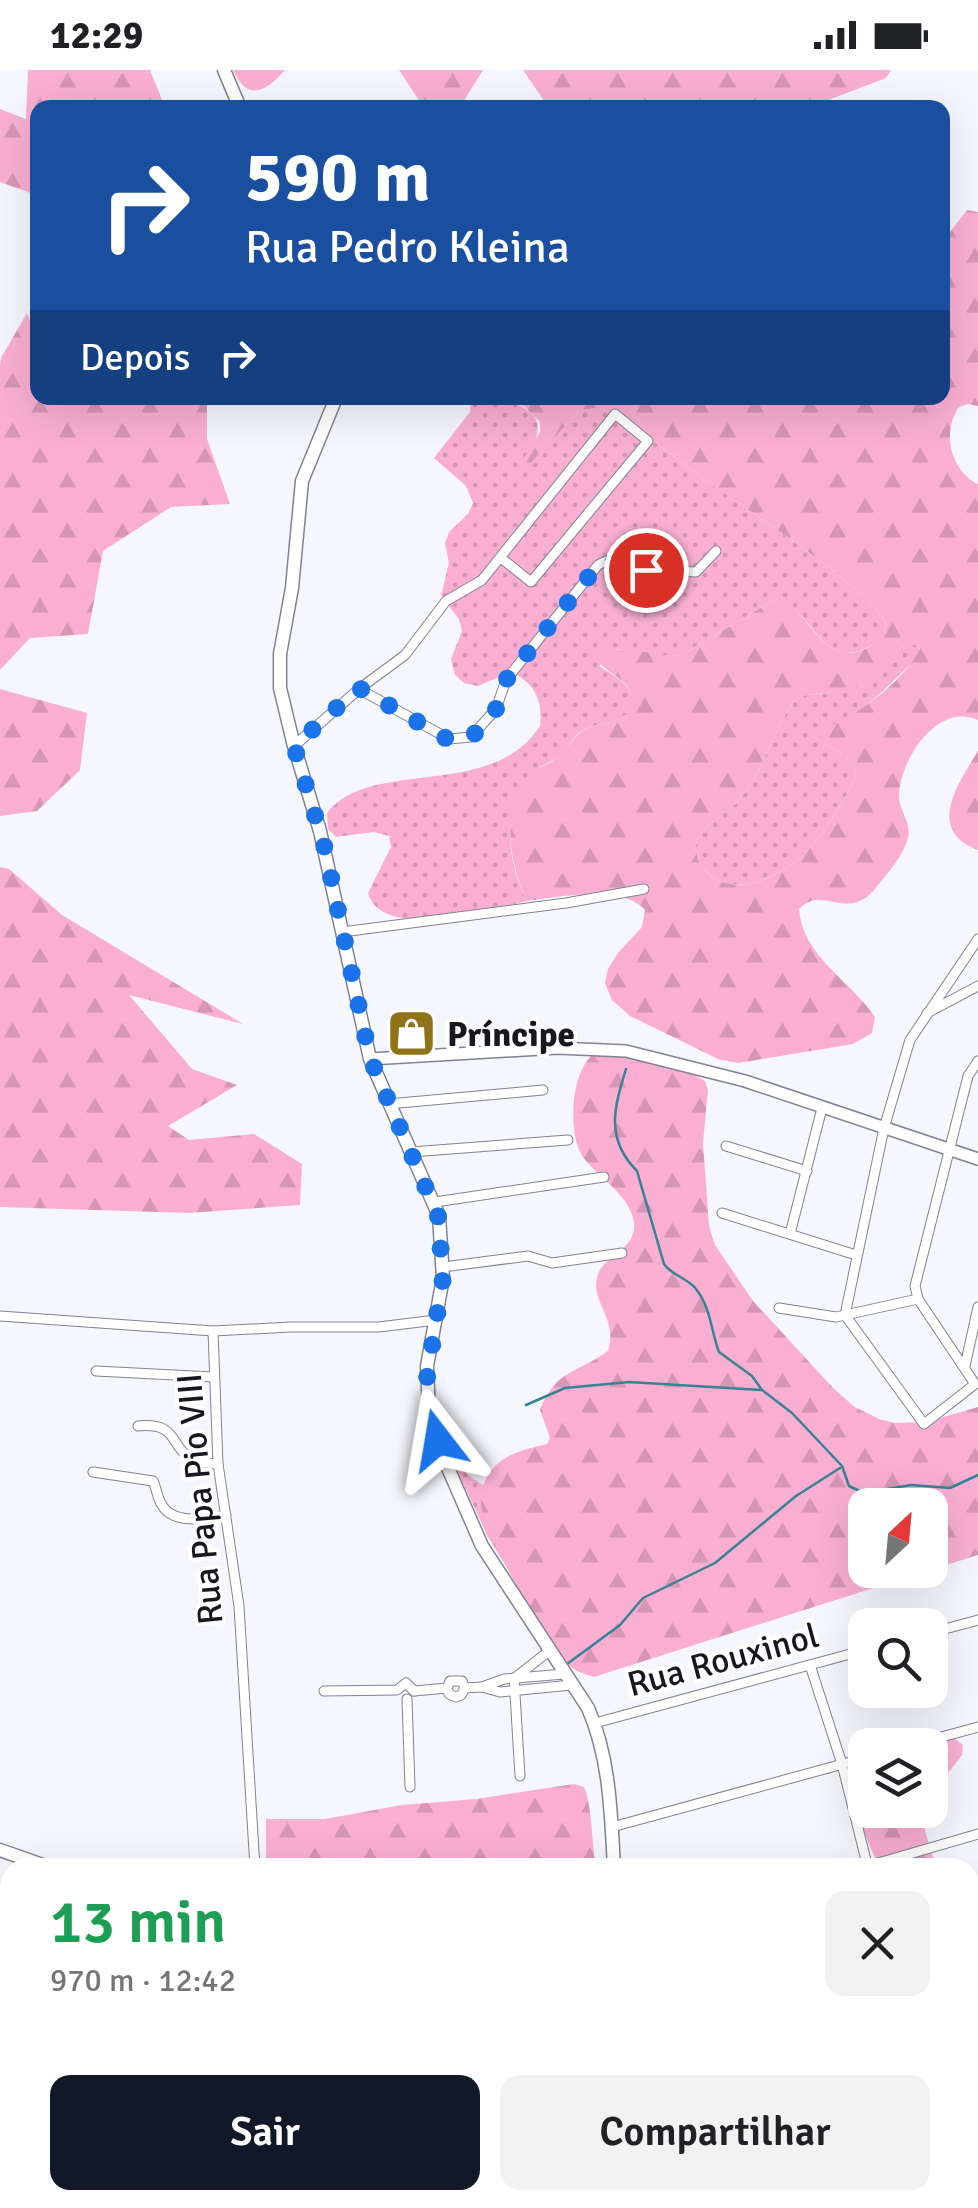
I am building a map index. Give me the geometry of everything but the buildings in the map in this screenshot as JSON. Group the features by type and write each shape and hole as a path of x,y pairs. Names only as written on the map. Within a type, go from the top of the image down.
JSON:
{"main road":[{"path":"224,70 237,100"},
{"path":"333,405 308,460 297,510 292,588 279,671 294,746 320,831 370,1058 435,1202 442,1233 443,1267 426,1384 429,1412 482,1546 595,1723 606,1768 614,1858"}],"street":[{"path":"294,746 359,688 409,651 446,601 482,580 615,414 648,442 531,582 500,558"},
{"path":"359,688 449,740 471,738 496,709 506,680 598,565 606,560 636,569 696,572 716,552"},
{"path":"342,932 644,889"},
{"path":"978,939 910,1040 884,1128 845,1315 924,1424 976,1385 918,1299 915,1286 968,1076 978,1061"},
{"path":"925,1015 978,986"},
{"path":"370,1058 558,1048 626,1051 745,1081 978,1158"},
{"path":"388,1104 543,1090"},
{"path":"790,1234 822,1108"},
{"path":"411,1152 568,1140"},
{"path":"726,1146 807,1170"},
{"path":"435,1202 604,1177"},
{"path":"722,1213 856,1255"},
{"path":"443,1267 528,1256 552,1263 622,1252"},
{"path":"779,1308 829,1317 918,1299"},
{"path":"965,1366 978,1307"},
{"path":"0,1316 214,1332 379,1327 437,1320"},
{"name":"Rua Papa Pio VIII","path":"214,1332 218,1464 238,1592 254,1858"},
{"path":"96,1371 214,1377"},
{"path":"138,1426 156,1424 165,1428 172,1433 182,1454 192,1461 218,1464"},
{"path":"93,1472 153,1481 168,1513 198,1520 226,1515"},
{"path":"948,1628 978,1620"},
{"path":"520,1776 515,1678 549,1652"},
{"name":"Rua Rouxinol","path":"595,1723 848,1655"},
{"path":"810,1665 842,1764 864,1858"},
{"path":"482,1687 494,1680 515,1678 568,1680"},
{"path":"324,1691 397,1690 400,1697 447,1688 454,1697 462,1695 465,1688 514,1692 568,1680"},
{"path":"410,1695 410,1787"},
{"path":"948,1735 978,1727"},
{"path":"612,1828 848,1762"},
{"path":"897,1858 978,1834"}],"green space":[{"path":"28,70 150,70 162,100 30,100 30,193 0,182 0,109 26,119"},
{"path":"233,70 285,70 271,84 251,90 244,87"},
{"path":"399,70 483,70 464,100 419,100"},
{"path":"523,70 891,70 886,78 828,100 544,100"},
{"path":"967,210 978,212 978,406 959,407 950,439 955,461 978,484 978,720 949,719 936,726 914,750 899,794 908,827 906,845 874,890 854,903 816,900 799,909 802,926 818,954 875,1017 872,1033 853,1044 738,1063 718,1059 630,1016 612,1000 605,983 608,969 642,927 645,910 622,897 606,895 527,901 516,872 510,837 520,788 529,775 557,757 579,733 619,719 630,709 628,687 595,655 626,650 681,655 774,600 797,612 837,651 851,653 867,648 880,638 886,623 861,594 815,557 609,412 596,408 580,410 525,469 522,461 540,432 540,422 521,405 950,405 950,232","holes":["906,645 920,649 901,675 872,701 840,722 809,733 844,756 856,776 834,817 812,845 775,875 749,884 725,883 710,875 697,856 698,839 746,791 794,701 807,695 849,690"]},
{"path":"27,313 30,405 207,405 207,439 230,504 171,507 103,551 88,634 30,638 0,670 0,366"},
{"path":"471,405 519,405 535,418 535,443 525,468 580,410 596,408 609,412 840,576 886,623 872,645 843,653 825,643 796,611 774,600 681,655 617,649 599,666 629,690 629,711 618,719 580,732 561,755 535,771 516,801 511,852 527,901 464,915 415,919 377,908 368,893 391,847 389,836 374,832 336,837 328,829 327,813 347,796 372,786 463,772 493,763 519,749 540,726 536,694 519,676 511,672 478,686 464,683 455,675 451,659 462,631 459,619 441,596 449,563 445,543 449,532 468,514 473,503 466,486 434,458 470,412"},
{"path":"906,645 916,645 920,650 913,662 878,695 840,723 810,733 844,756 856,776 834,817 812,845 775,875 749,884 725,883 710,875 697,856 698,839 746,791 794,701 802,695 834,693"},
{"path":"0,689 87,713 80,770 37,811 0,816"},
{"path":"978,751 978,850 962,841 949,819 955,792"},
{"path":"0,867 9,869 62,915 243,1024 129,995 192,1069 237,1085 168,1126 189,1140 254,1134 302,1164 300,1205 189,1213 0,1207"},
{"path":"597,1052 610,1052 688,1071 705,1081 708,1090 703,1143 709,1226 715,1245 753,1301 834,1389 855,1407 895,1423 926,1422 978,1407 978,1555 948,1565 948,1488 848,1488 848,1588 874,1588 594,1677 573,1668 557,1651 496,1546 483,1514 481,1494 489,1474 502,1460 547,1444 550,1438 540,1410 553,1387 608,1351 610,1329 598,1295 597,1278 605,1263 630,1240 634,1223 627,1204 578,1147 574,1102 581,1071"},
{"path":"450,1455 483,1485 487,1523 517,1583 488,1537"},
{"path":"948,1738 963,1745 962,1755 948,1773"},
{"path":"574,1784 584,1787 595,1858 266,1858 266,1819 325,1819 402,1805 476,1799"},
{"path":"924,1828 933,1858 875,1858 863,1830"}],"waterway":[{"path":"626,1069 616,1110 616,1135 637,1171 664,1264 693,1285 701,1296 719,1352 792,1413 842,1466 849,1486 864,1493 911,1485 950,1488 978,1475"},
{"path":"526,1405 565,1388 629,1382 761,1390"},
{"path":"567,1664 620,1625 643,1598 715,1563 796,1496 840,1468"}],"place":[{"name":"Príncipe","path":"412,1034"}],"route":[{"path":"438,1440 426,1384 443,1278 442,1233 435,1202 370,1058 324,845 294,746 359,688 449,740 471,738 496,709 506,680 598,565 606,560 646,570"}]}
